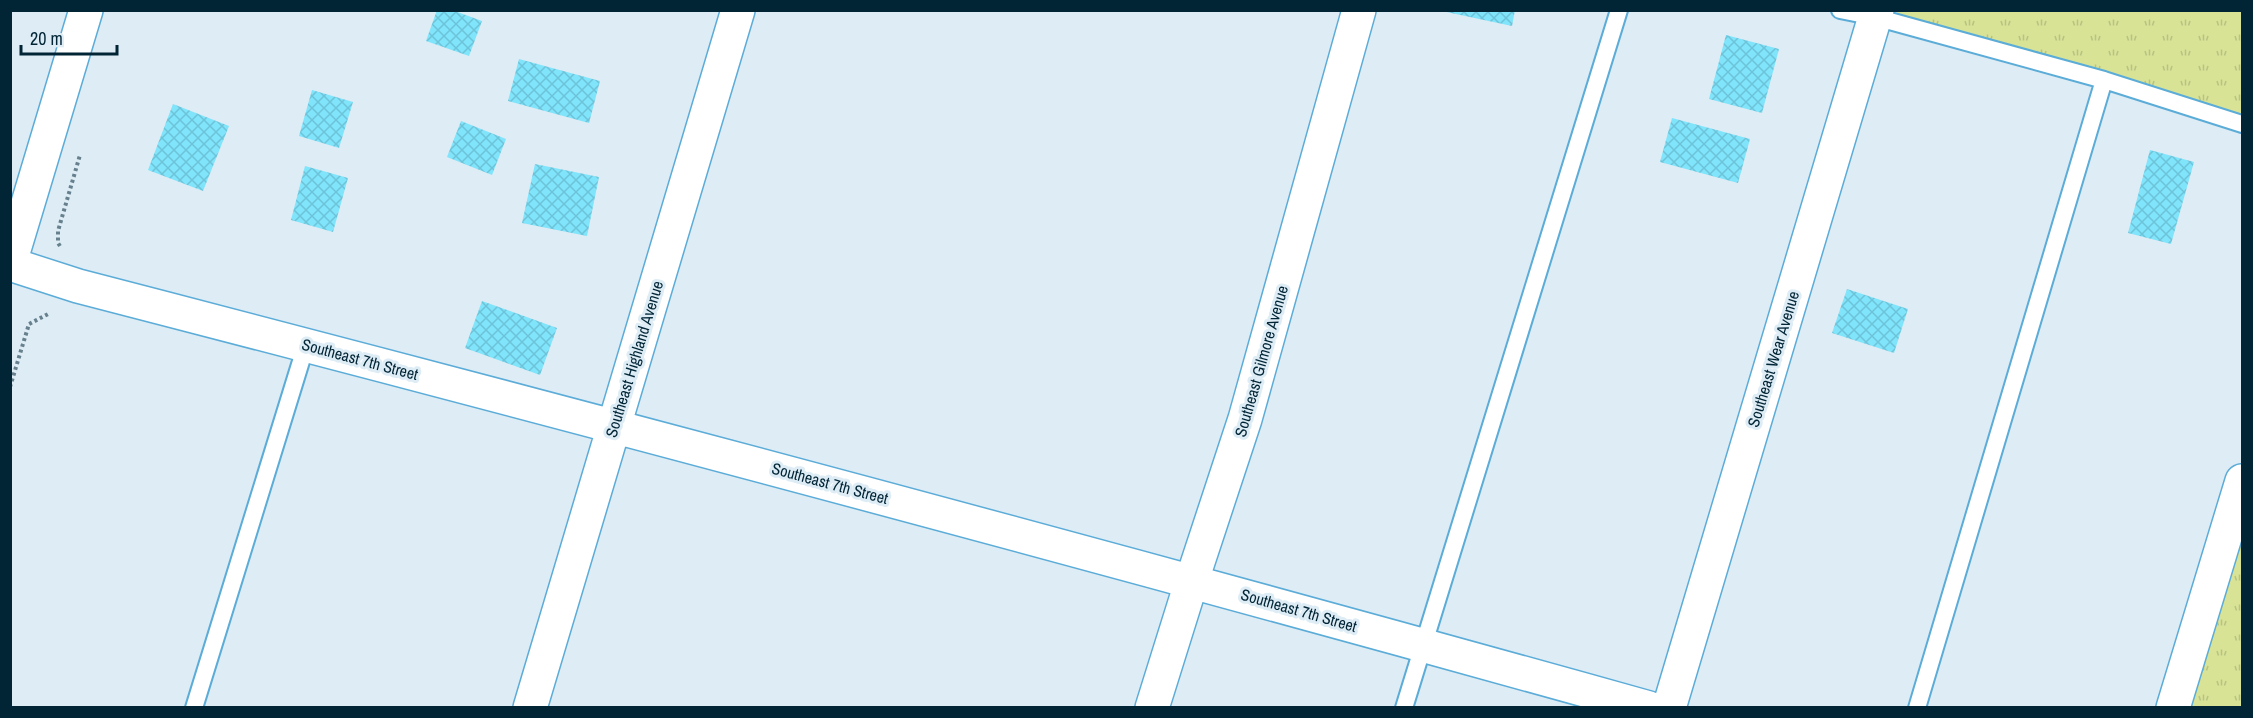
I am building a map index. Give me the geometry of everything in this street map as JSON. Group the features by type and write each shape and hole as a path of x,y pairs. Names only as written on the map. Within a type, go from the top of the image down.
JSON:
{"street":[{"path":"10,264 86,10"},
{"name":"Southeast Highland Avenue","path":"530,708 738,10"},
{"name":"Southeast Gilmore Avenue","path":"1152,708 1245,419 1359,10"},
{"name":"Southeast Wear Avenue","path":"1669,708 1876,14"},
{"name":"Southeast 7th Street","path":"10,264 78,286 614,425 1192,580 1649,708"},
{"path":"2173,708 2242,480"}],"lane":[{"path":"1404,708 1618,10"},
{"path":"1840,10 1876,14 2104,80 2242,124"},
{"path":"1917,708 2104,80"},
{"path":"194,708 306,345"}],"path":[{"path":"64,250 58,243 58,231 80,154"},
{"path":"10,387 28,324 52,312 71,313 78,286"}],"green space":[{"path":"1898,10 2242,11 2242,120 1894,22"},
{"path":"2242,523 2242,707 2184,707"}],"building":[{"path":"437,10 452,10 482,21 469,56 426,41"},
{"path":"1437,10 1515,10 1512,26"},
{"path":"1726,35 1779,49 1762,113 1709,99"},
{"path":"519,59 600,81 589,123 508,101"},
{"path":"312,90 353,102 339,148 299,136"},
{"path":"173,104 229,126 203,191 148,170"},
{"path":"1672,118 1750,139 1738,183 1660,162"},
{"path":"461,121 506,139 492,175 447,157"},
{"path":"2150,150 2194,162 2171,244 2128,233"},
{"path":"535,164 599,177 587,236 522,223"},
{"path":"305,166 348,178 333,232 291,220"},
{"path":"1847,289 1908,309 1894,353 1832,333"},
{"path":"482,301 557,328 540,375 465,348"}]}
